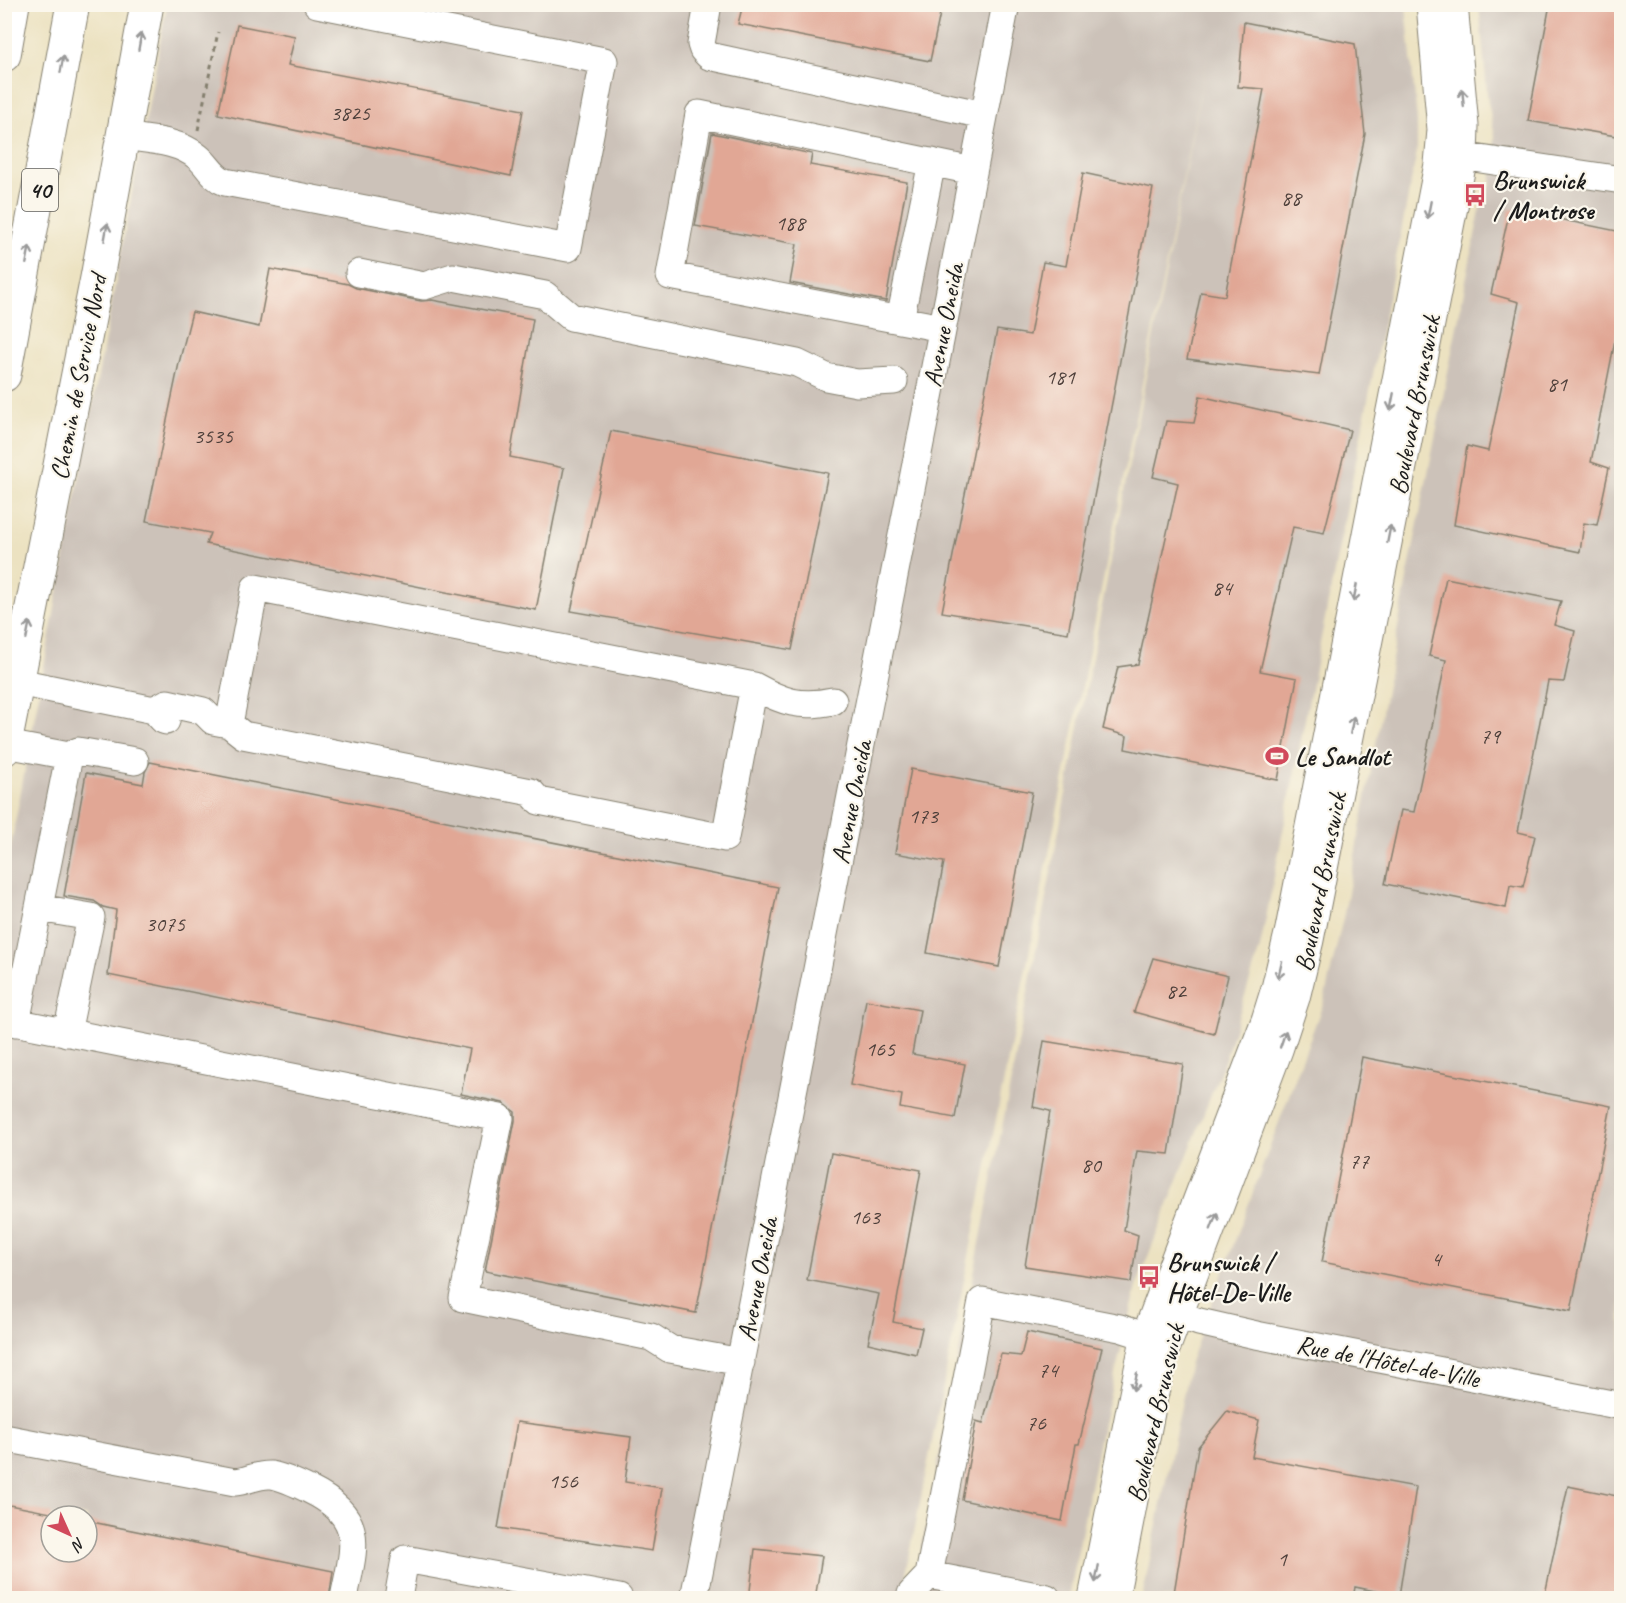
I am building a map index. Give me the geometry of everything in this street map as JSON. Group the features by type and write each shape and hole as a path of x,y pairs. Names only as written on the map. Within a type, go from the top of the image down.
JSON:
{"main road":[{"path":"4,55 13,4"},
{"name":"40","path":"4,375 73,4"},
{"name":"Chemin de Service Nord","path":"5,746 97,278 147,4"}],"street":[{"path":"123,136 183,147 200,158 214,175 225,182 568,248 604,60 317,4"},
{"path":"708,4 702,44 703,50 709,56 984,115"},
{"name":"Avenue Oneida","path":"694,1599 1006,4"},
{"name":"Boulevard Brunswick","path":"1430,4 1440,113 1452,154"},
{"name":"Boulevard Brunswick","path":"1115,1599 1164,1355 1168,1311 1277,981 1452,154 1465,126 1454,4"},
{"path":"942,328 670,276 699,114 973,171"},
{"path":"1452,154 1622,180"},
{"path":"900,320 932,162"},
{"path":"359,273 424,286 453,277 545,295 571,317 797,363 830,361 860,366 894,381 931,388"},
{"path":"221,722 255,588 754,686 778,681 815,688 832,701 869,708"},
{"path":"18,682 154,710 163,720 199,728 221,722 243,735 531,792 539,801 725,838 754,686"},
{"path":"5,746 69,756 78,751 135,761"},
{"path":"69,756 39,908 10,1021 500,1119 463,1298 651,1336 670,1349 741,1362"},
{"path":"39,908 91,917 67,1033"},
{"path":"910,1599 911,1594 929,1575 982,1301 1120,1328 1145,1336"},
{"name":"Boulevard Brunswick","path":"1092,1599 1145,1336 1168,1311"},
{"name":"Rue de l'Hôtel-de-Ville","path":"1168,1311 1199,1322 1264,1336 1622,1407"},
{"path":"4,1438 235,1482 269,1475 298,1485 334,1504 351,1525 353,1551 344,1599"},
{"path":"398,1599 405,1559 619,1599"},
{"path":"929,1575 1047,1599"}],"path":[{"path":"197,132 218,32"}],"shaded area":[{"path":"167,5 1406,5 1417,120 1417,151 1260,948 1224,1062 1136,1287 1099,1440 1069,1598 912,1598 1209,47 901,1598 5,1598 5,877"},
{"path":"1479,5 1621,5 1621,1598 1142,1598 1190,1362 1324,1001 1344,914 1482,200 1491,185 1495,136 1488,102"}],"building":[{"path":"743,4 942,4 930,61 738,24"},
{"path":"1550,4 1622,4 1622,137 1528,121"},
{"path":"1244,22 1355,44 1365,134 1319,375 1187,359 1201,292 1225,296 1264,89 1238,87"},
{"path":"237,25 295,36 288,65 523,110 511,176 218,114"},
{"path":"712,133 812,154 810,165 907,182 886,301 790,283 797,244 695,226"},
{"path":"1083,173 1153,188 1068,633 942,612 997,330 1030,335 1043,262 1066,266"},
{"path":"1510,209 1622,232 1622,320 1619,320 1591,462 1609,468 1597,525 1584,523 1580,552 1454,525 1467,446 1488,451 1519,302 1491,294"},
{"path":"270,269 421,301 432,300 533,319 510,457 564,468 536,610 206,544 210,533 146,521 192,312 259,327"},
{"path":"1200,396 1350,430 1324,533 1293,527 1260,671 1297,678 1278,780 1125,749 1127,736 1103,729 1118,667 1138,664 1178,483 1153,477 1166,421 1194,423"},
{"path":"611,431 828,473 792,650 571,611"},
{"path":"1446,578 1561,601 1554,625 1575,631 1564,682 1548,681 1518,832 1535,836 1523,887 1510,885 1506,908 1385,884 1401,810 1414,812 1446,660 1429,656"},
{"path":"150,762 778,887 696,1313 485,1271 515,1112 503,1103 461,1094 470,1049 108,975 116,910 103,907 94,901 64,896 86,773 143,784"},
{"path":"911,769 1032,792 999,967 927,953 944,862 895,853"},
{"path":"1153,958 1228,976 1214,1034 1134,1012"},
{"path":"866,1000 920,1010 912,1054 965,1064 955,1118 900,1108 902,1095 850,1085"},
{"path":"1044,1041 1183,1064 1169,1154 1137,1151 1124,1230 1138,1235 1131,1282 1025,1266 1050,1111 1033,1107"},
{"path":"1362,1057 1611,1106 1571,1311 1322,1262"},
{"path":"831,1153 921,1170 893,1322 922,1328 916,1354 868,1343 879,1294 807,1280"},
{"path":"1027,1332 1102,1348 1079,1444 1076,1444 1062,1521 962,1500 976,1421 983,1423 1001,1354 1021,1356"},
{"path":"1227,1411 1259,1420 1252,1457 1416,1487 1399,1596 1355,1587 1353,1599 1173,1599 1198,1447"},
{"path":"517,1422 631,1437 625,1482 662,1488 652,1551 498,1528"},
{"path":"1568,1486 1622,1497 1622,1599 1544,1599"},
{"path":"4,1504 39,1511 39,1564 99,1564 99,1523 333,1571 329,1599 4,1599"},
{"path":"755,1549 822,1556 815,1599 749,1599"}],"place":[{"name":"Brunswick / Montrose","path":"1475,195"},
{"name":"Le Sandlot","path":"1277,756"},
{"name":"Brunswick / Hôtel-De-Ville","path":"1149,1277"}]}
